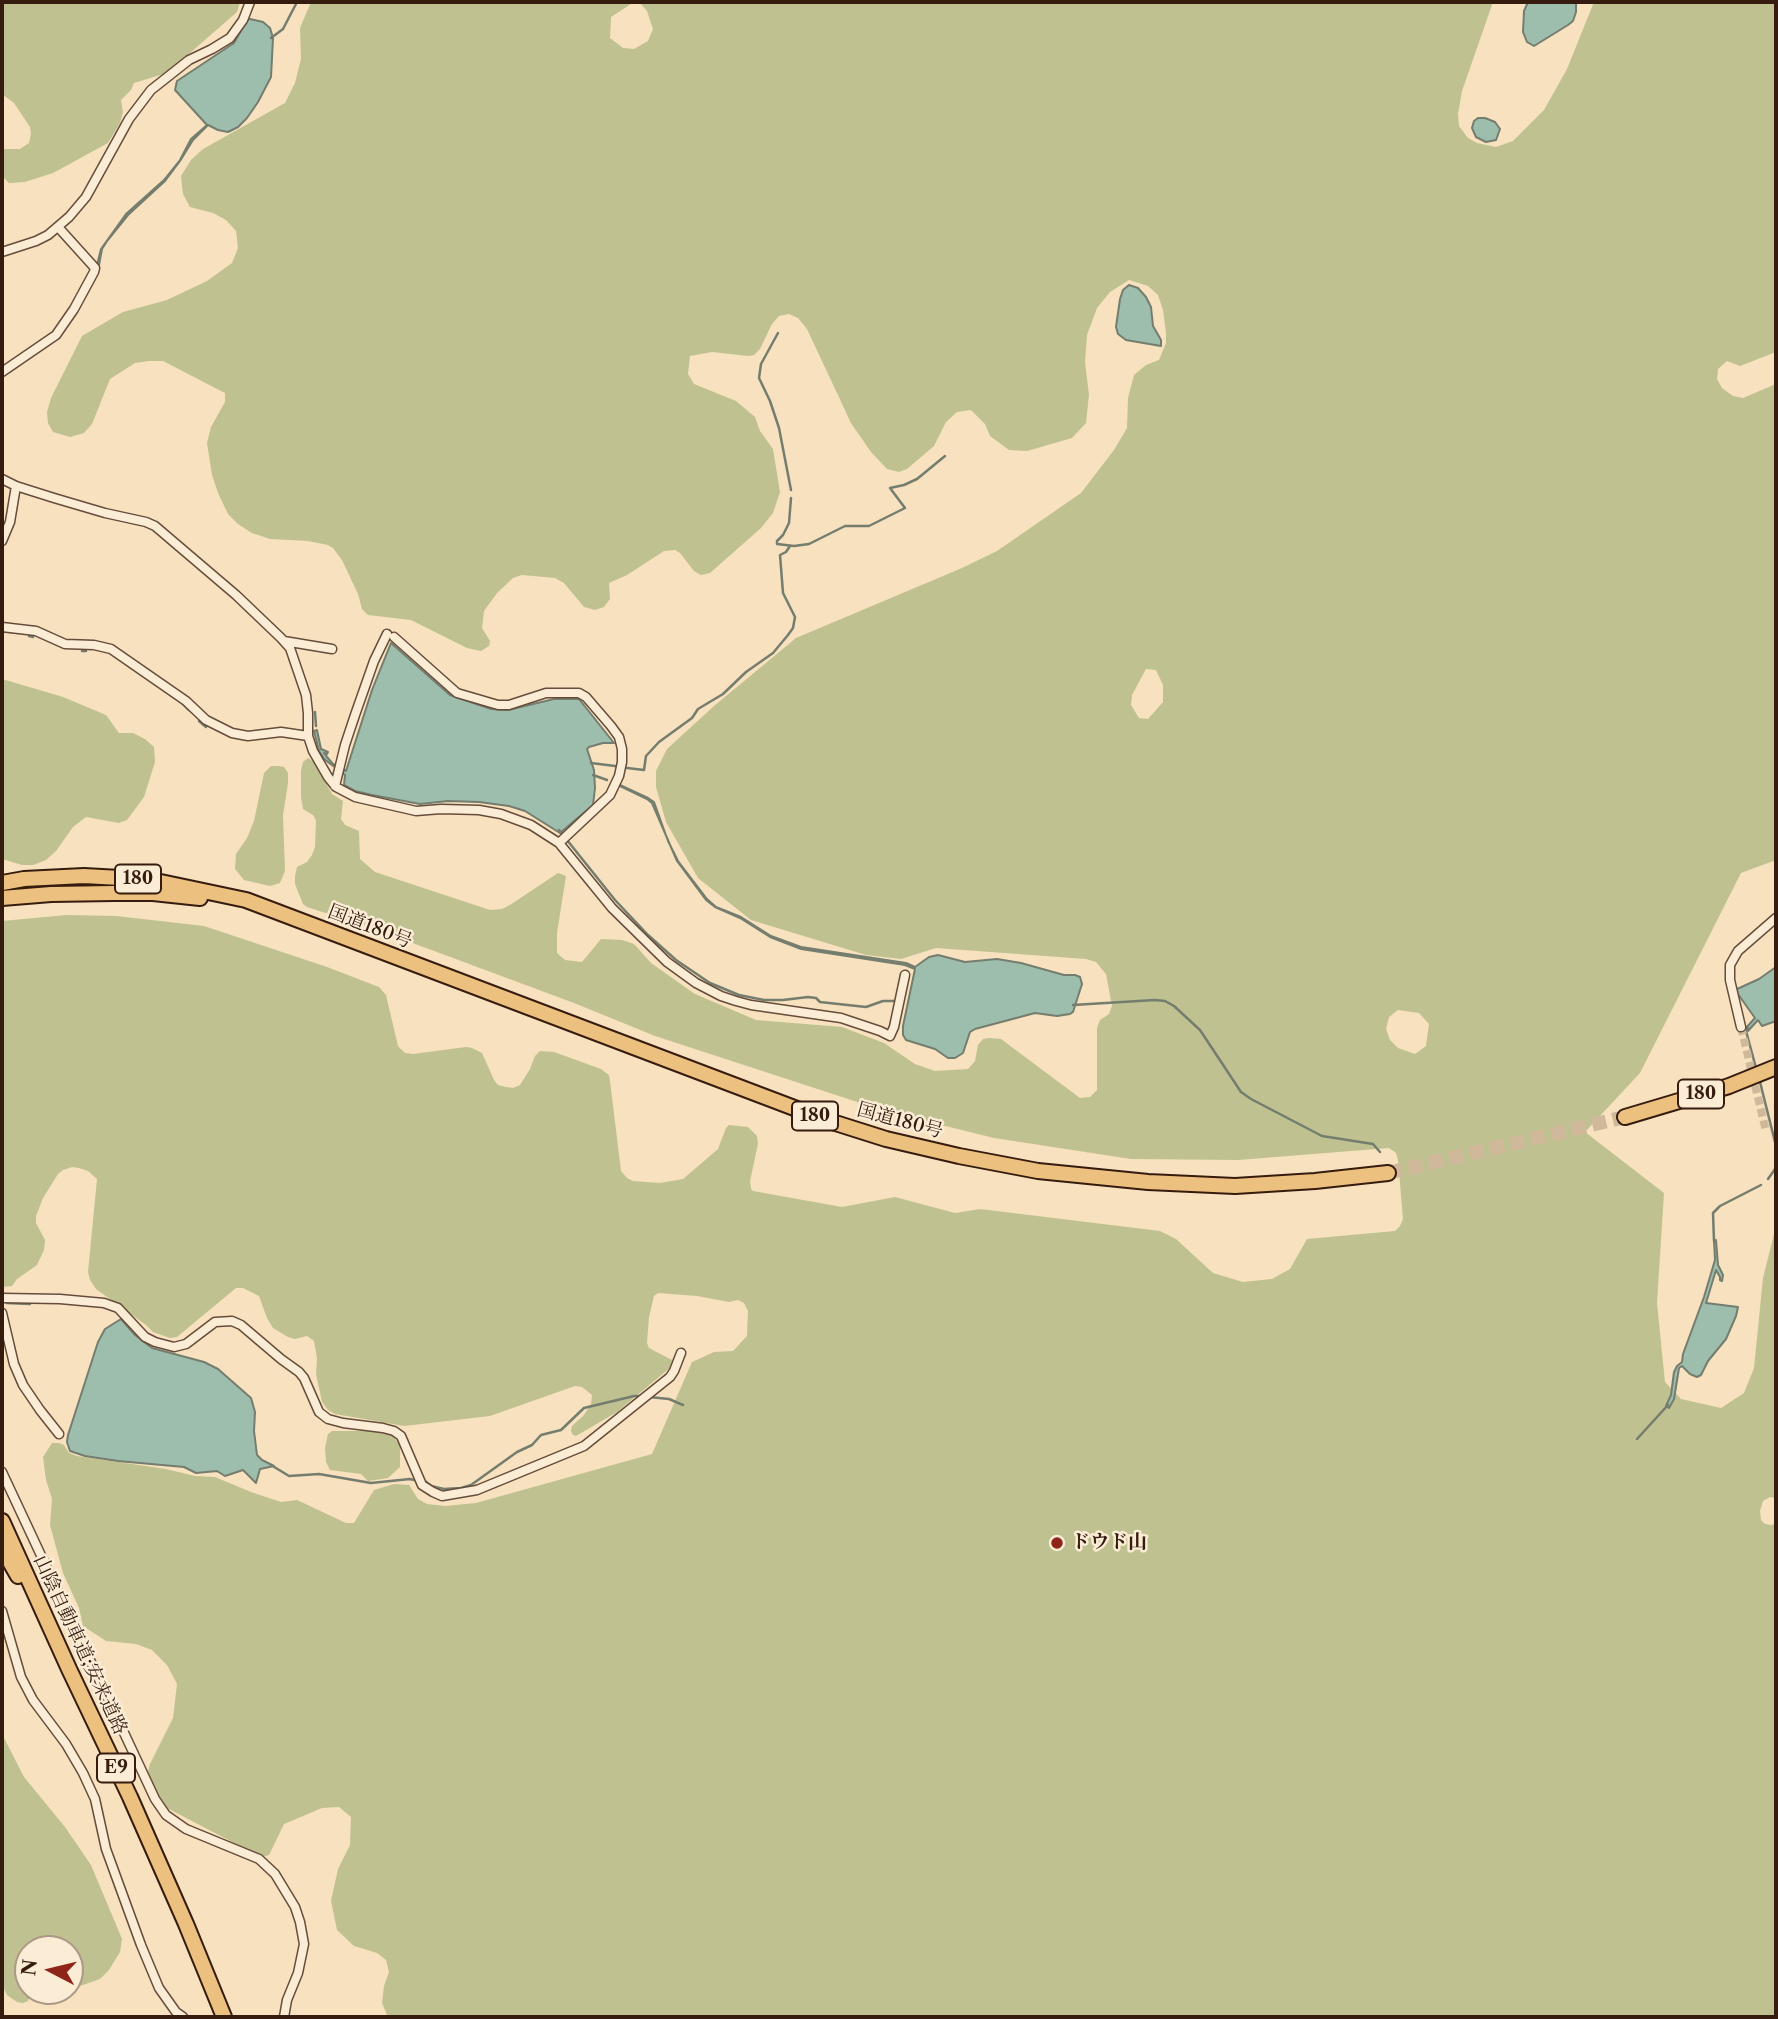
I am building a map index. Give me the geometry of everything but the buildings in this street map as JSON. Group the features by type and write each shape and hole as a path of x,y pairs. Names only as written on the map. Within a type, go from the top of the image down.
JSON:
{"highway":[{"name":"国道180号","path":"2,883 24,879 84,876 120,878 156,881 246,900 738,1088 825,1120 899,1142 1038,1171 1148,1182 1235,1186 1388,1174"},
{"name":"国道180号","path":"2,898 51,894 153,893 271,910"},
{"name":"180","path":"1625,1117 1730,1086 1776,1066"},
{"path":"2,1508 28,1578"},
{"name":"山陰自動車道;安来道路","path":"2,1521 130,1797 224,2017"},
{"path":"2,1548 69,1669"}],"street":[{"path":"2,253 36,241 58,227 86,197 130,119 151,90 189,60 230,38 243,20 250,2"},
{"path":"2,372 56,335 75,309 94,272 94,268 58,227"},
{"path":"2,479 16,486 155,526 236,595 290,649 306,695 308,736 313,751 335,786 355,797 416,811 461,809 501,814 531,825 559,843 612,908 659,954 696,983 721,996 751,1005 841,1018 890,1036 905,975"},
{"path":"2,541 10,522 16,486"},
{"path":"2,627 36,631 65,644 94,645 111,649 186,701 206,720 232,733 248,736 281,732 308,736"},
{"path":"335,786 374,661 391,636 457,693 498,705 509,705 546,694 579,693 586,697 611,726 619,737 622,749 619,776 610,794 559,843"},
{"path":"284,641 332,649"},
{"path":"1741,1027 1730,980 1730,965 1738,951 1776,918"},
{"path":"2,1298 104,1303 118,1308 145,1336 165,1346 186,1344 221,1320 241,1325 299,1372 319,1412 328,1419 394,1431 401,1436 422,1485 442,1496 477,1490 584,1446 670,1377 681,1353"},
{"path":"2,1313 14,1364 23,1385 59,1434"},
{"path":"2,1472 155,1799 166,1815 186,1829 259,1859 275,1874 295,1907 300,1922 302,1957 284,2017"},
{"path":"2,1611 21,1677 33,1700 66,1744 95,1799 110,1859 159,1988 176,2012 183,2017"}],"green space":[{"path":"2,2 240,2 237,12 167,73 134,83 121,100 123,112 120,123 108,143 53,173 25,182 9,183 2,176 2,149 20,149 29,143 31,134 30,127 14,103 2,94"},
{"path":"311,2 634,2 611,17 610,38 623,48 634,49 648,41 653,29 647,11 639,2 1493,2 1462,91 1458,114 1459,126 1468,138 1496,147 1513,141 1544,110 1567,69 1594,2 1776,2 1776,352 1740,366 1727,361 1718,369 1717,379 1722,388 1733,396 1743,398 1776,384 1776,860 1741,873 1640,1073 1585,1132 1664,1193 1657,1303 1665,1382 1681,1399 1721,1408 1744,1393 1754,1368 1763,1278 1776,1226 1776,1498 1770,1497 1763,1501 1760,1511 1761,1520 1765,1524 1776,1523 1776,2017 388,2017 382,2003 389,1972 386,1960 377,1953 354,1946 337,1930 331,1901 338,1869 350,1845 351,1817 339,1807 322,1808 284,1824 269,1855 261,1857 167,1808 156,1795 148,1772 173,1718 177,1684 167,1665 152,1650 136,1644 106,1641 83,1626 79,1608 63,1573 50,1525 52,1499 43,1457 52,1443 64,1445 69,1453 77,1456 215,1477 281,1502 297,1500 346,1523 354,1523 374,1490 394,1484 409,1485 418,1499 427,1504 445,1506 476,1503 652,1454 692,1362 714,1352 733,1351 747,1336 748,1311 744,1303 738,1300 729,1302 658,1293 654,1296 649,1317 647,1343 649,1348 672,1360 671,1367 617,1412 576,1436 571,1431 572,1426 584,1415 591,1404 592,1395 582,1387 575,1386 490,1416 404,1426 335,1414 322,1402 316,1374 314,1341 307,1336 295,1339 288,1337 273,1328 259,1296 243,1288 236,1288 177,1337 170,1338 153,1332 96,1289 90,1280 88,1272 97,1179 88,1171 79,1168 72,1167 58,1174 43,1198 36,1223 45,1240 37,1265 17,1279 12,1286 2,1287 2,921 67,915 116,916 204,926 379,987 386,995 398,1046 405,1053 472,1048 482,1053 498,1085 513,1088 520,1085 540,1051 554,1052 601,1069 609,1075 621,1171 633,1181 660,1183 683,1179 718,1149 729,1125 748,1127 757,1136 758,1144 750,1181 753,1191 842,1207 895,1197 955,1213 980,1209 1160,1231 1176,1239 1213,1273 1243,1282 1272,1279 1290,1269 1307,1239 1395,1231 1403,1219 1398,1160 1396,1153 1389,1148 1238,1160 1131,1159 994,1138 885,1111 655,1036 574,1003 303,904 295,884 295,876 297,867 307,862 315,847 316,820 303,809 301,797 301,771 303,762 308,758 314,762 332,794 343,801 341,819 345,825 359,831 360,859 375,872 490,910 510,905 558,873 566,876 557,933 557,953 565,960 582,962 601,939 622,940 634,944 651,963 695,994 756,1020 842,1027 884,1043 915,1064 935,1071 968,1069 975,1061 978,1045 983,1039 1001,1039 1080,1098 1090,1097 1097,1090 1097,1028 1112,1006 1106,974 1096,962 1086,959 936,948 901,959 866,955 751,920 698,878 666,822 656,787 656,771 667,749 796,638 997,551 1081,493 1127,428 1128,398 1134,375 1146,365 1159,360 1166,343 1166,333 1158,295 1148,286 1129,280 1110,292 1097,308 1087,335 1085,362 1089,395 1086,423 1072,438 1027,451 1009,450 990,436 985,424 971,410 957,412 946,422 934,446 907,469 899,472 887,469 871,452 851,423 807,329 798,318 789,314 779,316 754,355 712,352 690,356 688,374 694,384 736,401 755,417 760,431 773,449 780,492 773,513 761,528 710,573 701,575 694,571 680,553 675,550 664,551 627,575 609,583 610,599 604,607 595,610 584,607 564,583 555,578 522,575 513,578 497,593 484,611 482,628 490,641 489,646 481,651 467,648 411,620 368,615 362,609 342,560 333,548 308,541 270,539 252,533 228,514 212,475 207,443 211,427 225,402 225,393 163,361 135,363 110,379 92,424 84,433 70,437 53,432 48,423 47,412 51,398 82,336 123,312 167,300 207,281 232,263 238,248 236,231 226,220 213,213 190,207 183,194 181,176 191,160 203,149 285,103 295,83 301,59 300,28","holes":["1146,669 1156,670 1163,685 1163,702 1148,719 1139,718 1131,705 1132,695","1398,1010 1419,1013 1429,1024 1426,1046 1415,1054 1398,1048 1390,1040 1386,1029 1389,1017"]},
{"path":"2,679 63,697 106,715 119,733 133,733 154,747 155,762 144,797 127,820 119,823 86,817 73,827 56,851 46,860 33,865 2,859"},
{"path":"271,766 284,767 288,773 288,783 283,815 285,871 280,883 270,886 244,880 235,869 236,854 254,821 264,773"},
{"path":"332,1431 371,1431 392,1435 400,1445 400,1467 388,1478 368,1481 361,1474 330,1470 326,1462 325,1448 328,1434"},
{"path":"2,1734 24,1777 65,1827 91,1865 122,1939 120,1952 109,1970 100,1979 84,1985 84,1935 14,1935 14,2000 7,1995 2,1985"}],"shaded area":[{"path":"1528,2 1575,2 1576,12 1573,21 1534,46 1527,42 1523,32 1524,11"},
{"path":"250,19 263,22 270,28 273,38 271,77 258,102 238,127 228,132 208,125 193,140 180,161 165,181 128,215 107,241 97,265 101,249 126,214 164,180 180,160 191,139 207,125 175,90 177,81 234,43"},
{"path":"1478,118 1495,122 1500,129 1496,140 1486,142 1476,137 1472,128"},
{"path":"1129,285 1138,288 1146,297 1161,346 1126,340 1118,334 1116,327 1120,299 1123,290"},
{"path":"391,643 450,695 491,709 508,710 554,699 579,699 614,743 603,743 587,749 594,770 593,805 560,833 525,811 509,806 448,801 420,804 355,791 344,785 345,775 324,759 314,731 317,730 321,749 328,752 324,753 327,757 346,771 372,690"},
{"path":"620,785 654,802 666,836 652,803"},
{"path":"671,846 678,861 707,899 716,907 741,917 771,936 801,947 906,963 915,967 929,957 938,955 965,962 997,959 1064,975 1075,975 1080,977 1082,984 1073,1012 1057,1016 1035,1013 975,1029 970,1032 963,1053 955,1058 948,1058 935,1049 906,1040 903,1035 915,969 905,965 801,949 770,937 740,918 715,907 706,900 677,861"},
{"path":"1776,967 1776,1021 1762,1026 1758,1020 1748,1031 1745,1029 1755,1018 1735,990 1759,979"},
{"path":"1716,1240 1718,1265 1723,1275 1722,1281 1716,1270 1706,1303 1738,1307 1736,1316 1726,1339 1708,1361 1701,1375 1697,1377 1682,1366 1679,1368 1674,1399 1669,1408 1666,1406 1671,1395 1674,1372 1682,1362 1704,1297 1715,1260"},
{"path":"121,1319 135,1335 152,1348 204,1362 218,1369 251,1398 255,1412 257,1455 274,1466 260,1469 256,1483 243,1470 225,1476 217,1471 196,1473 184,1467 118,1461 70,1451 68,1435 98,1342 105,1329"}],"waterway":[{"path":"271,38 283,29 297,2"},
{"path":"778,333 761,364 759,378 779,428 791,490"},
{"path":"791,498 789,523 777,544 809,544 845,526 869,526 905,508 890,488 917,479 945,456"},
{"path":"627,768 644,770 646,756 659,742 773,653 788,635 793,628 795,617 783,593 780,555 790,546"},
{"path":"2,631 18,633"},
{"path":"29,636 33,637"},
{"path":"182,703 189,710"},
{"path":"315,712 316,726"},
{"path":"199,721 206,727"},
{"path":"591,763 615,766"},
{"path":"593,775 607,780"},
{"path":"559,830 615,900 648,935 676,960 710,983 739,995 764,1000 808,997 816,998 820,1002 866,1007 883,1001 896,1001"},
{"path":"1073,1005 1165,1001 1200,1030 1241,1092 1322,1136 1373,1144 1380,1152"},
{"path":"1748,1028 1746,1031 1756,1068"},
{"path":"1759,1078 1776,1146"},
{"path":"1768,1179 1775,1169"},
{"path":"1714,1241 1713,1213 1720,1206 1761,1185"},
{"path":"7,1303 30,1304"},
{"path":"425,1481 431,1486 444,1489 471,1485 517,1452 532,1445 541,1435 561,1430 584,1408 641,1396"},
{"path":"649,1397 669,1399 683,1405"},
{"path":"1637,1439 1668,1405"},
{"path":"271,1465 289,1476 319,1474 371,1483 414,1480"}],"tunnel":[{"path":"1741,1027 1766,1131"},
{"path":"1388,1173 1625,1117"}],"place":[{"name":"ドウド山","path":"1057,1543"}]}
